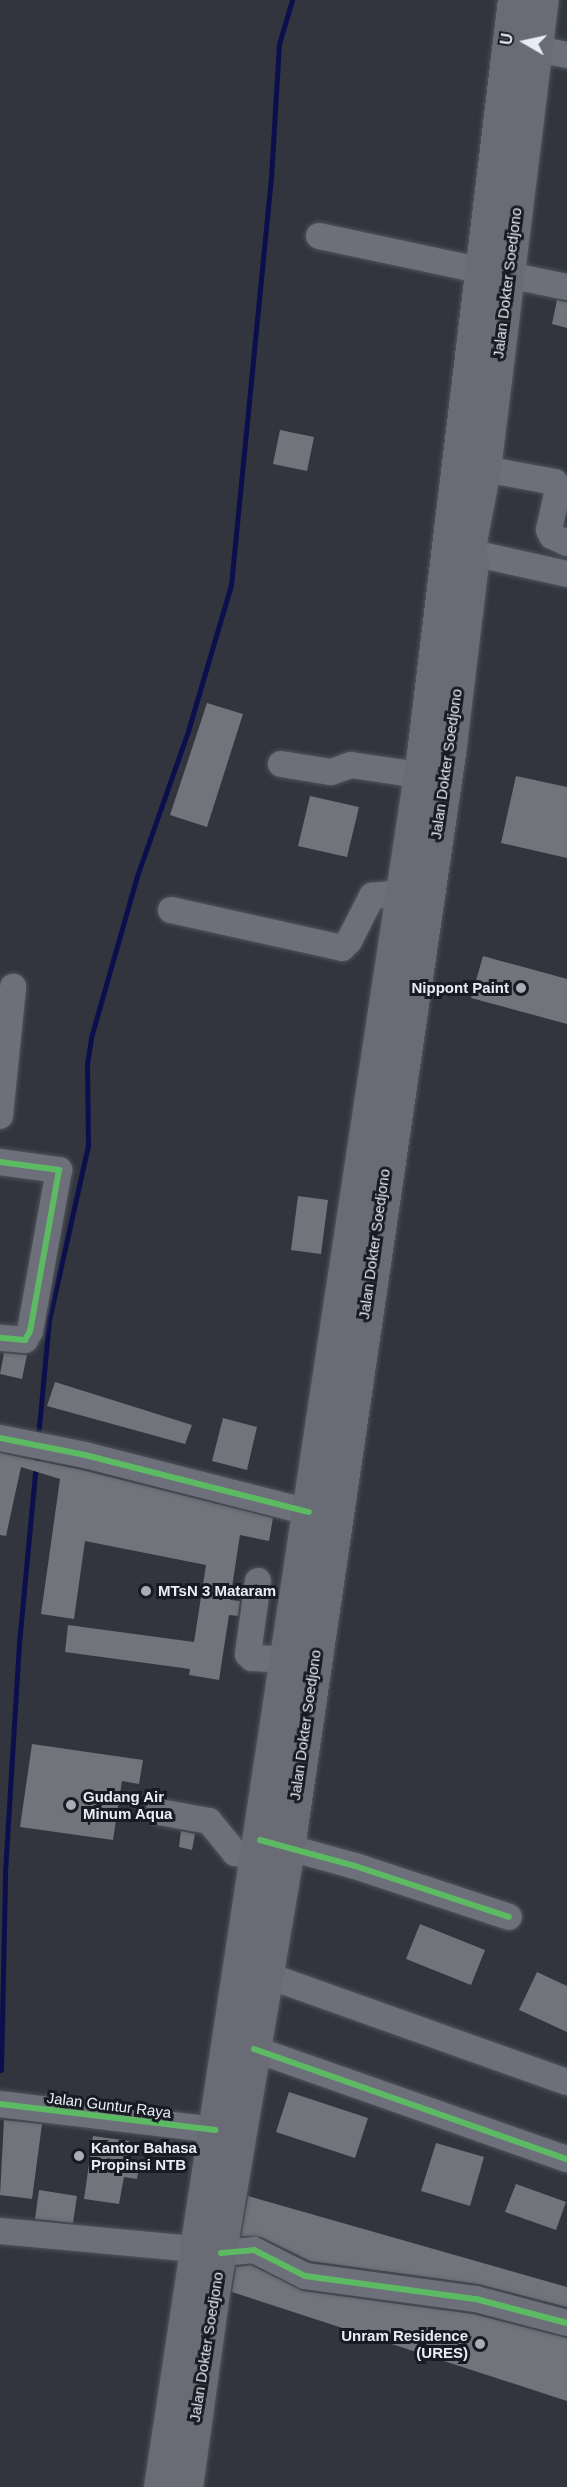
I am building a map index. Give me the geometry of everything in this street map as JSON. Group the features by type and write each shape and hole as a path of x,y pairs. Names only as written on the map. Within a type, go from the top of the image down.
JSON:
{"highway":[{"name":"Jalan Dokter Soedjono","path":"368,1194 401,893 430,774 484,469 494,272 514,0"},
{"name":"Jalan Dokter Soedjono","path":"186,2487 208,2251 215,2130 276,1849 368,1194 430,774 494,272 552,52 542,0"},
{"name":"Jalan Dokter Soedjono","path":"160,2487 208,2251 260,2051 274,1977 276,1849 287,1660 309,1512 362,1237"}],"street":[{"path":"319,236 567,287"},
{"path":"484,469 555,482 558,489 549,530 552,537 567,543"},
{"path":"470,557 567,573"},
{"path":"470,557 567,587"},
{"path":"280,764 331,772 351,765 430,774"},
{"path":"171,910 342,948 349,941 372,896 401,893"},
{"path":"1,1100 4,1043 13,987"},
{"path":"0,1162 54,1167 58,1176 30,1331 25,1340 0,1338"},
{"path":"0,1438 60,1449 309,1512"},
{"path":"258,1581 248,1654 252,1658 287,1660"},
{"path":"159,1812 209,1821 235,1853 276,1849 338,1862 509,1917"},
{"path":"274,1977 567,2082"},
{"path":"260,2051 567,2159"},
{"name":"Jalan Guntur Raya","path":"3,2104 215,2130"},
{"path":"3,2231 208,2251 254,2250 305,2276 476,2299 567,2323"}],"building":[{"path":"557,300 567,302 567,328 552,324"},
{"path":"280,430 314,437 307,471 273,464"},
{"path":"207,703 243,714 207,827 170,815"},
{"path":"516,776 567,787 567,858 501,843"},
{"path":"310,796 359,807 347,857 298,846"},
{"name":"Nippont Paint","path":"483,956 567,979 567,1024 471,998"},
{"path":"298,1196 328,1200 321,1254 291,1250"},
{"path":"4,1353 27,1355 22,1379 0,1374"},
{"path":"55,1382 192,1425 185,1444 47,1406"},
{"path":"223,1418 257,1427 247,1470 212,1461"},
{"path":"0,1453 82,1470 273,1518 269,1541 240,1535 230,1600 240,1601 238,1616 229,1615 219,1680 189,1675 190,1669 65,1652 68,1625 194,1642 206,1565 85,1541 74,1619 41,1614 60,1479 21,1467 6,1536 0,1535"},
{"name":"Gudang Air Minum Aqua","path":"32,1744 143,1760 139,1784 122,1781 113,1840 20,1827"},
{"path":"181,1831 195,1834 192,1850 179,1847"},
{"path":"420,1924 485,1950 471,1985 406,1959"},
{"path":"537,1972 567,1986 567,2032 519,2010"},
{"path":"289,2092 368,2118 355,2158 276,2132"},
{"path":"4,2120 42,2124 32,2199 0,2195"},
{"path":"93,2136 129,2141 126,2163 139,2165 137,2179 124,2177 119,2204 84,2199"},
{"path":"436,2143 484,2157 470,2206 421,2191"},
{"path":"516,2184 566,2202 556,2230 505,2212"},
{"path":"39,2190 77,2196 73,2223 35,2219"},
{"path":"248,2196 567,2287 567,2307 478,2284 310,2261 261,2237 241,2236"},
{"path":"251,2265 303,2291 473,2314 567,2338 567,2401 232,2292 236,2267"}],"waterway":[{"path":"38,1438 49,1320 88,1145 87,1064 92,1034 137,876 188,731 231,585 271,178 279,44 292,0"},
{"path":"1,2070 5,1872 19,1643 37,1453"}],"cycle path":[{"path":"0,1162 59,1170 30,1331 25,1340 0,1338"},
{"path":"0,1438 85,1455 309,1512"},
{"path":"260,1840 355,1866 509,1917"},
{"path":"254,2049 567,2159"},
{"path":"0,2104 215,2130"},
{"path":"221,2253 254,2250 305,2276 476,2299 567,2323"}],"place":[{"name":"Nippont Paint","path":"521,988"},
{"name":"MTsN 3 Mataram","path":"146,1591"},
{"name":"Gudang Air Minum Aqua","path":"71,1805"},
{"name":"Kantor Bahasa Propinsi NTB","path":"79,2156"},
{"name":"Unram Residence (URES)","path":"480,2344"}]}
